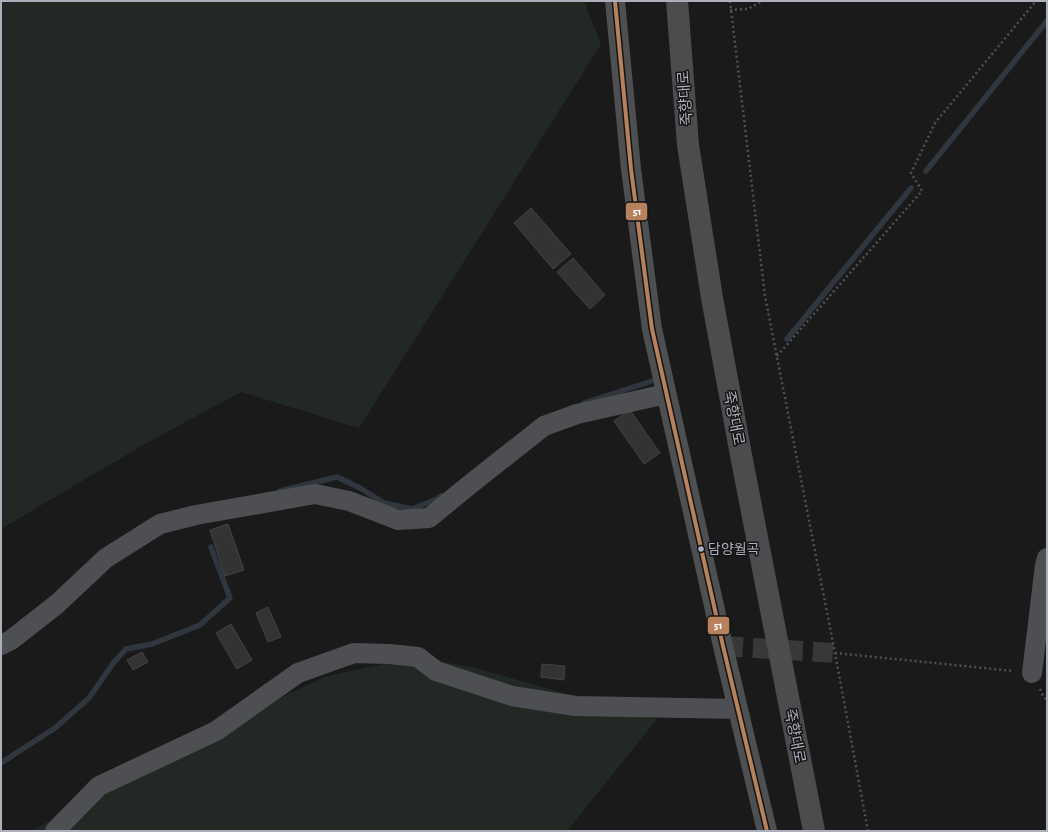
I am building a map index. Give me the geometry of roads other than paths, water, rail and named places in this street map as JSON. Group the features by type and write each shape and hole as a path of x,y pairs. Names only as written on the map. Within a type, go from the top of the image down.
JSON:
{"main road":[{"name":"죽향대로","path":"677,1 688,145 712,298 814,831"}],"street":[{"path":"615,1 631,169 652,329 767,831"},
{"path":"1,645 11,640 57,604 106,558 160,524 196,515 315,494 349,501 398,520 429,518 544,426 577,414 666,394"},
{"path":"1032,673 1047,558"},
{"path":"55,831 99,786 216,731 298,673 354,653 390,654 418,658 436,671 512,696 575,706 738,709"}],"waterway":[{"path":"926,171 1047,21"},
{"path":"787,339 911,188"},
{"path":"584,403 652,381"},
{"path":"280,491 337,477 360,488 384,503 412,509 441,496"},
{"path":"1,763 55,728 89,698 114,662 126,649 152,644 200,625 230,598 211,547"}],"tunnel":[{"path":"723,646 835,653"}],"place":[{"name":"담양월곡","path":"701,549"}]}
